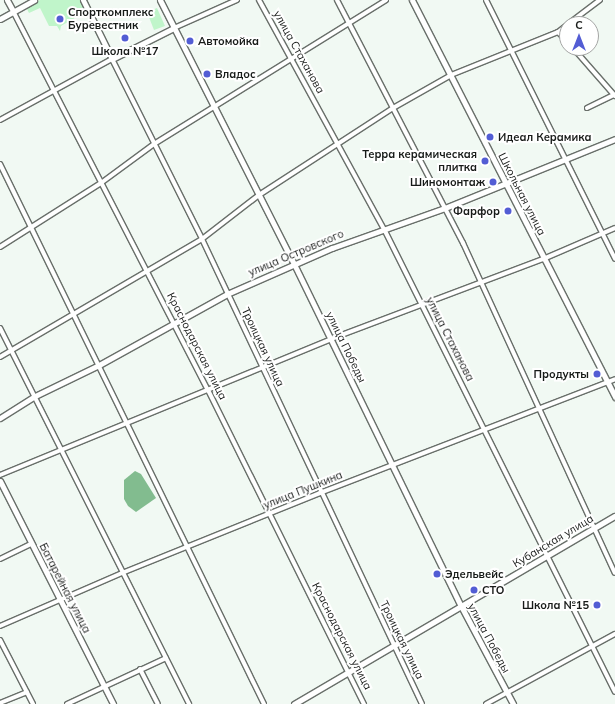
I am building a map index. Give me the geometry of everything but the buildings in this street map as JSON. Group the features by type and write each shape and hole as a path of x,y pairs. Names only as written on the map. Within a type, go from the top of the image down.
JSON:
{"street":[{"name":"Краснодарская улица","path":"7,0 52,92 101,183 208,390 364,704"},
{"path":"0,19 34,0"},
{"name":"Троицкая улица","path":"83,0 202,239 261,368 422,704"},
{"name":"улица Победы","path":"160,0 294,264 391,465 461,606 512,704"},
{"path":"0,120 112,59 174,28 237,0"},
{"name":"улица Стаханова","path":"259,0 384,229 485,428 615,692"},
{"path":"337,0 445,208 482,283 541,408 615,573"},
{"path":"0,247 32,225 101,183 154,144 348,22 386,0"},
{"name":"Школьная улица","path":"412,0 506,183 543,259 615,397"},
{"path":"486,0 567,158 615,259"},
{"path":"579,16 600,0"},
{"path":"0,356 148,273 202,239 259,195 393,108 451,75 558,32"},
{"path":"580,56 615,95 587,108"},
{"name":"улица Островского","path":"0,418 35,396 99,365 227,294 294,264 384,229 445,208 615,139"},
{"path":"0,164 32,225 264,704"},
{"path":"0,475 331,339 482,283 615,228"},
{"path":"0,328 189,704"},
{"name":"улица Пушкина","path":"0,626 58,599 320,492 485,428 541,408 615,378"},
{"name":"Батарейная улица","path":"0,481 58,599 113,704"},
{"name":"Кубанская улица","path":"294,704 394,647 615,516"},
{"path":"0,560 31,544"},
{"path":"486,704 615,634"},
{"path":"0,640 33,704"},
{"path":"0,651 5,649"},
{"path":"66,704 74,702 103,686 166,658"},
{"path":"140,669 158,704"},
{"path":"0,703 27,692"}],"shaded area":[{"name":"Cпорткомплекс Буревестник","path":"40,0 80,0 85,12 61,26 60,31 57,26 49,26 40,8 29,13 26,7"},
{"path":"157,8 165,26 154,30 147,12"},
{"path":"135,471 141,474 156,498 136,512 128,506 124,499 124,480"}],"place":[{"name":"Cпорткомплекс Буревестник","path":"60,19"},
{"name":"Школа №17","path":"125,38"},
{"name":"Автомойка","path":"190,41"},
{"name":"Владос","path":"207,74"},
{"name":"Идеал Керамика","path":"490,137"},
{"name":"Терра керамическая плитка","path":"485,161"},
{"name":"Шиномонтаж","path":"493,182"},
{"name":"Фарфор","path":"508,211"},
{"name":"Продукты","path":"597,374"},
{"name":"Эдельвейс","path":"437,574"},
{"name":"СТО","path":"474,590"},
{"name":"Школа №15","path":"597,605"}]}
